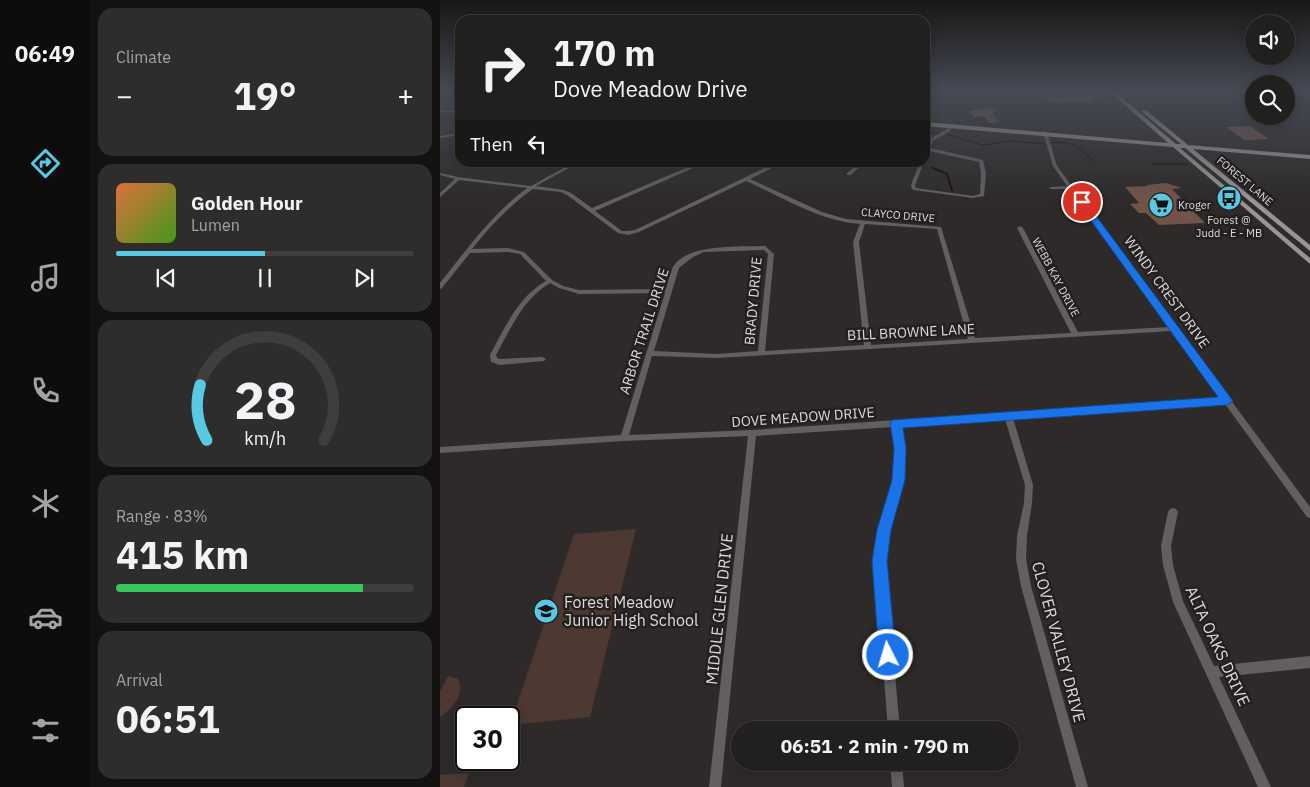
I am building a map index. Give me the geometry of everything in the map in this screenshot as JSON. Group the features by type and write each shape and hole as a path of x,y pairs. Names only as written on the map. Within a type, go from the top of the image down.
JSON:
{"main road":[{"path":"983,128 1171,143"},
{"name":"FOREST LANE","path":"1153,128 1310,262"},
{"name":"FOREST LANE","path":"1164,128 1310,249"},
{"path":"1046,133 1084,138 1171,143 1310,155"},
{"path":"1084,138 1113,137"},
{"path":"1211,177 1220,174"},
{"path":"1245,206 1257,205"},
{"path":"1282,238 1296,237"}],"street":[{"path":"930,143 931,140 947,132 949,128"},
{"name":"WINDY CREST DRIVE","path":"1046,133 1056,166 1310,514"},
{"path":"440,137 455,135"},
{"path":"920,167 914,189 973,196 982,195 984,181 983,164 981,162 930,149"},
{"path":"440,287 508,206 532,187 568,167"},
{"path":"592,210 693,167"},
{"path":"440,174 458,178 553,189 569,194 620,232 628,233 771,167"},
{"path":"849,174 857,167"},
{"path":"440,196 458,178"},
{"name":"CLAYCO DRIVE","path":"746,179 827,216 862,222 939,228 972,341"},
{"path":"1051,188 1070,186"},
{"path":"862,222 856,242 868,347"},
{"name":"WEBB KAY DRIVE","path":"1020,228 1075,334"},
{"name":"ARBOR TRAIL DRIVE","path":"624,438 676,268 683,260 700,252 765,248 769,250"},
{"path":"470,251 508,250 522,253 550,281 561,287 579,292 669,291"},
{"name":"BRADY DRIVE","path":"761,353 771,254 769,250"},
{"path":"542,359 500,362 493,360 493,355 528,295 537,287 550,281"},
{"name":"BILL BROWNE LANE","path":"650,354 664,353 691,356 761,353 1175,329"},
{"name":"DOVE MEADOW DRIVE","path":"440,450 624,438 752,433 1227,401"},
{"name":"CLOVER VALLEY DRIVE","path":"1008,416 1023,460 1028,485 1028,503 1022,536 1022,559 1026,586 1082,787"},
{"path":"893,721 880,561 884,530 898,480 900,448 896,423"},
{"name":"MIDDLE GLEN DRIVE","path":"715,787 752,433"},
{"name":"ALTA OAKS DRIVE","path":"1173,512 1166,546 1172,584 1178,602 1265,787"},
{"path":"1212,672 1310,662"},
{"path":"897,771 898,787"}],"shaded area":[{"path":"636,529 590,717 520,724 520,706 516,706 574,534"},
{"path":"448,676 458,679 460,685 459,696 449,710 440,717 440,692"},
{"path":"469,773 464,787 440,787 440,775"}],"building":[{"path":"1227,128 1253,128 1269,139 1245,140"},
{"name":"Kroger","path":"1166,183 1182,188 1172,189 1205,223 1159,225 1146,213 1139,213 1130,204 1139,203 1125,187"}],"waterway":[{"path":"930,133 944,133"},
{"path":"949,135 982,145 1011,141 1045,144"},
{"path":"1051,143 1058,142 1075,146 1093,161"},
{"path":"1153,164 1188,164"},
{"path":"931,167 936,169"},
{"path":"933,168 947,174 952,190"}],"place":[{"name":"Forest @ Judd - E - MB","path":"1229,198"},
{"name":"Kroger","path":"1161,205"},
{"name":"Forest Meadow Junior High School","path":"546,611"}],"route":[{"path":"888,655 880,561 884,530 898,480 900,465 900,448 896,423 1227,401 1082,202"}]}
